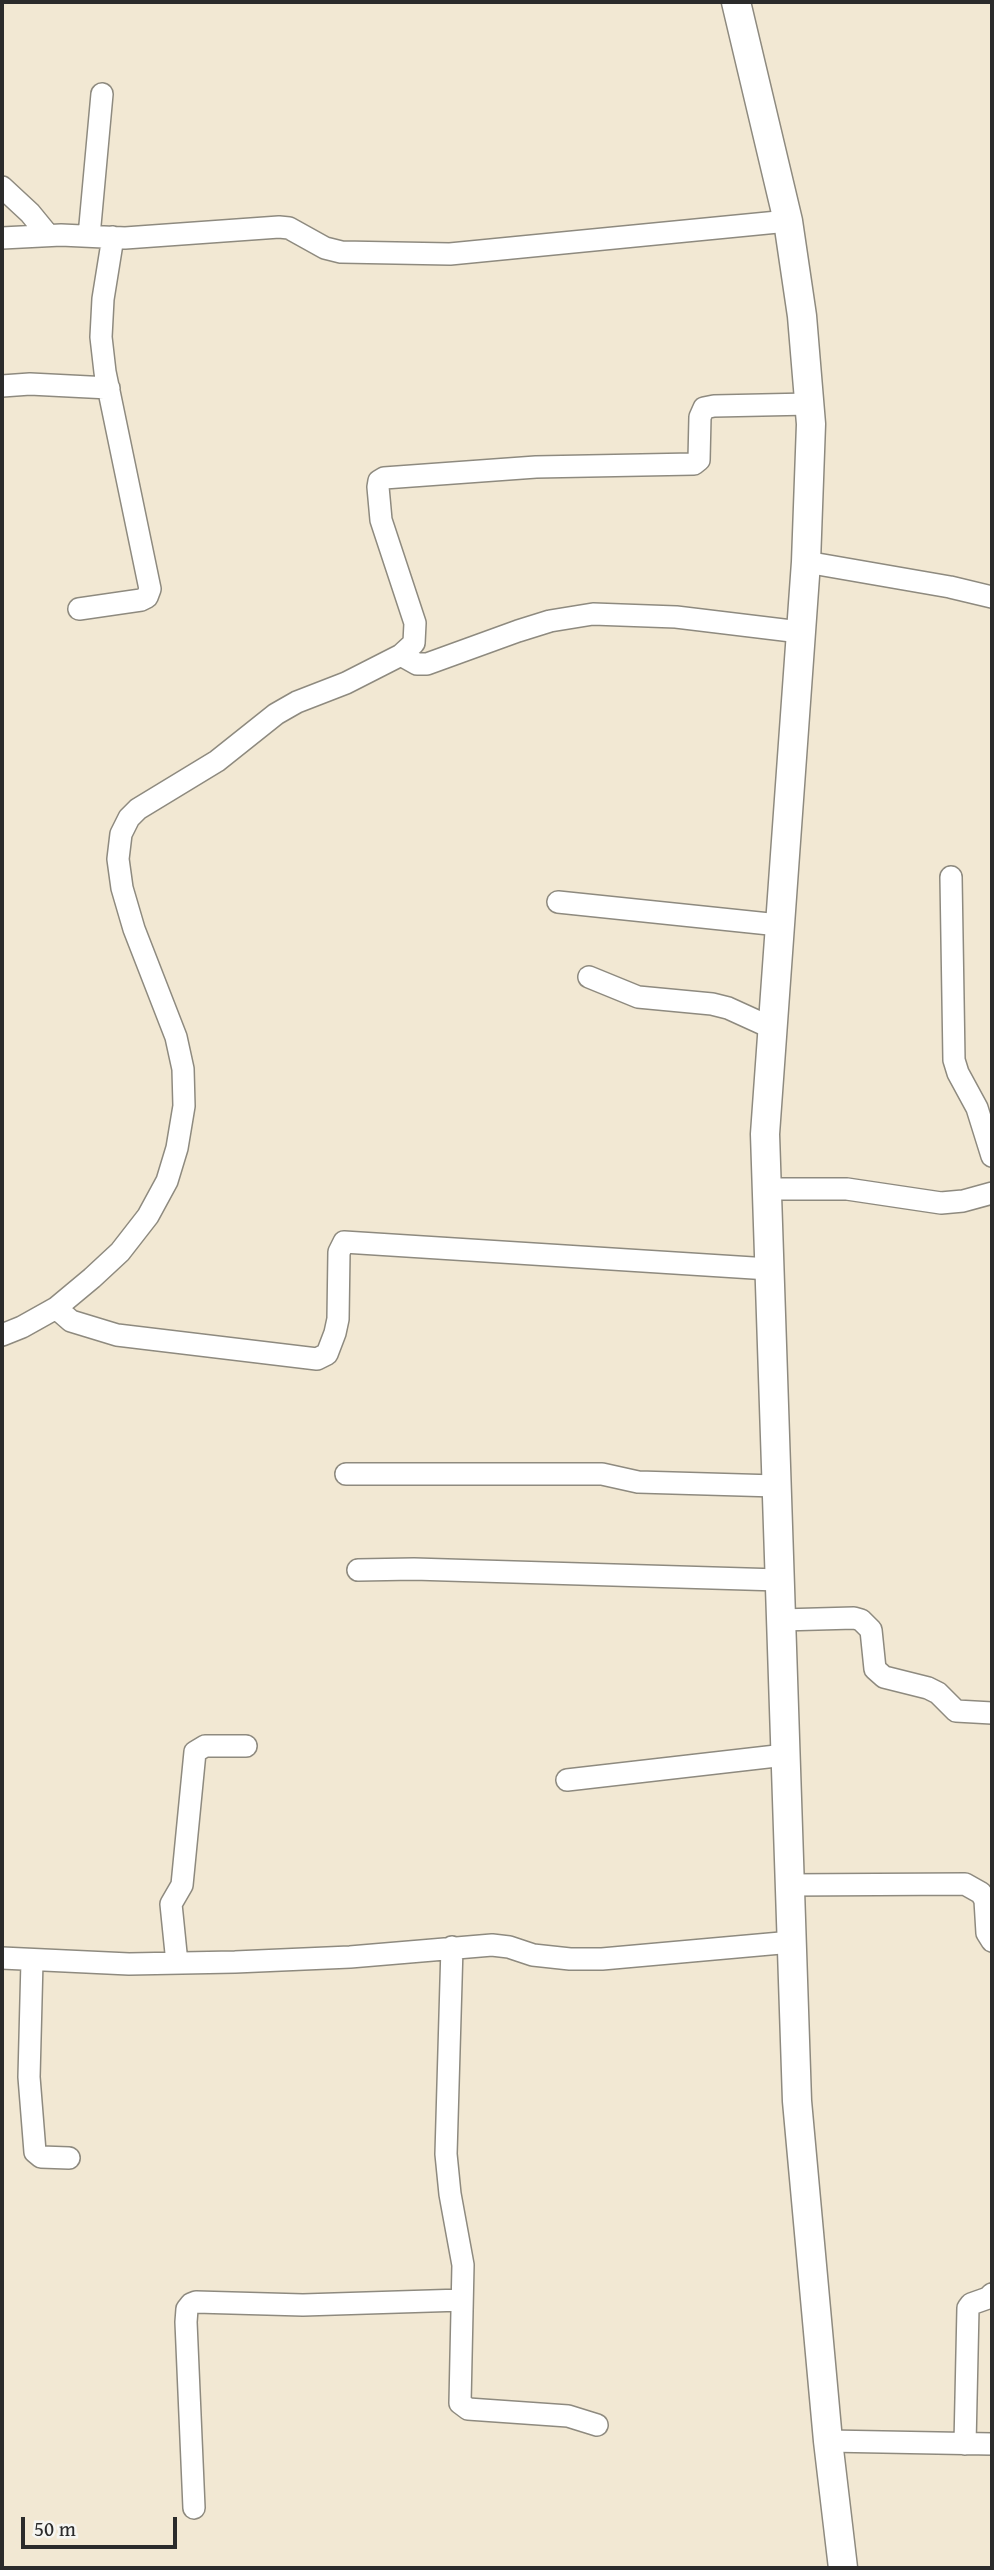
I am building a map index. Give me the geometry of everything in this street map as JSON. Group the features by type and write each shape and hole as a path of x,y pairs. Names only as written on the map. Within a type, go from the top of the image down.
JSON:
{"main road":[{"path":"736,2 788,221 802,316 811,424 807,562 765,1134 797,2101 828,2441 843,2568"}],"street":[{"path":"89,236 102,94"},
{"path":"2,187 30,213 48,235"},
{"path":"2,238 48,235 113,237 279,227 289,228 325,248 341,253 450,254 788,221"},
{"path":"79,609 141,600 147,597 150,589 108,388 102,337 103,299 113,237"},
{"path":"2,386 30,384 108,388"},
{"path":"408,659 414,643 415,623 381,520 379,481 384,478 536,467 694,464 699,460 699,417 704,408 713,405 810,404"},
{"path":"807,562 992,597"},
{"path":"2,1335 56,1308 120,1252 148,1216 167,1181 177,1148 184,1106 183,1069 176,1037 134,929 122,888 118,859 121,834 129,818 151,800 217,761 276,714 297,702 408,659 436,662 550,621 593,614 676,617 800,632"},
{"path":"951,877 954,1060 977,1108 992,1156"},
{"path":"558,902 779,925"},
{"path":"589,977 638,997 728,1008 772,1028"},
{"path":"767,1189 847,1189 941,1203 963,1201 992,1193"},
{"path":"56,1308 71,1321 117,1335 317,1359 327,1354 335,1333 338,1319 339,1252 344,1242 769,1269"},
{"path":"346,1474 601,1474 638,1482 776,1486"},
{"path":"358,1570 414,1569 779,1580"},
{"path":"781,1620 861,1620 871,1630 874,1662 879,1674 929,1688 956,1711 992,1713"},
{"path":"177,1963 171,1904 182,1885 193,1757 195,1752 205,1746 246,1746"},
{"path":"567,1780 785,1755"},
{"path":"789,1885 965,1884 981,1893 985,1900 987,1933 992,1941"},
{"path":"2,1958 32,1961 177,1963 350,1957 492,1945 533,1955 602,1959 792,1942"},
{"path":"452,1947 446,2154 450,2194 463,2265 459,2398 463,2407 568,2416 597,2425"},
{"path":"32,1961 29,2077 35,2152 41,2157 69,2158"},
{"path":"965,2444 968,2308 992,2294"},
{"path":"194,2508 186,2315 191,2304 303,2305 462,2300"},
{"path":"828,2441 992,2444"}]}
